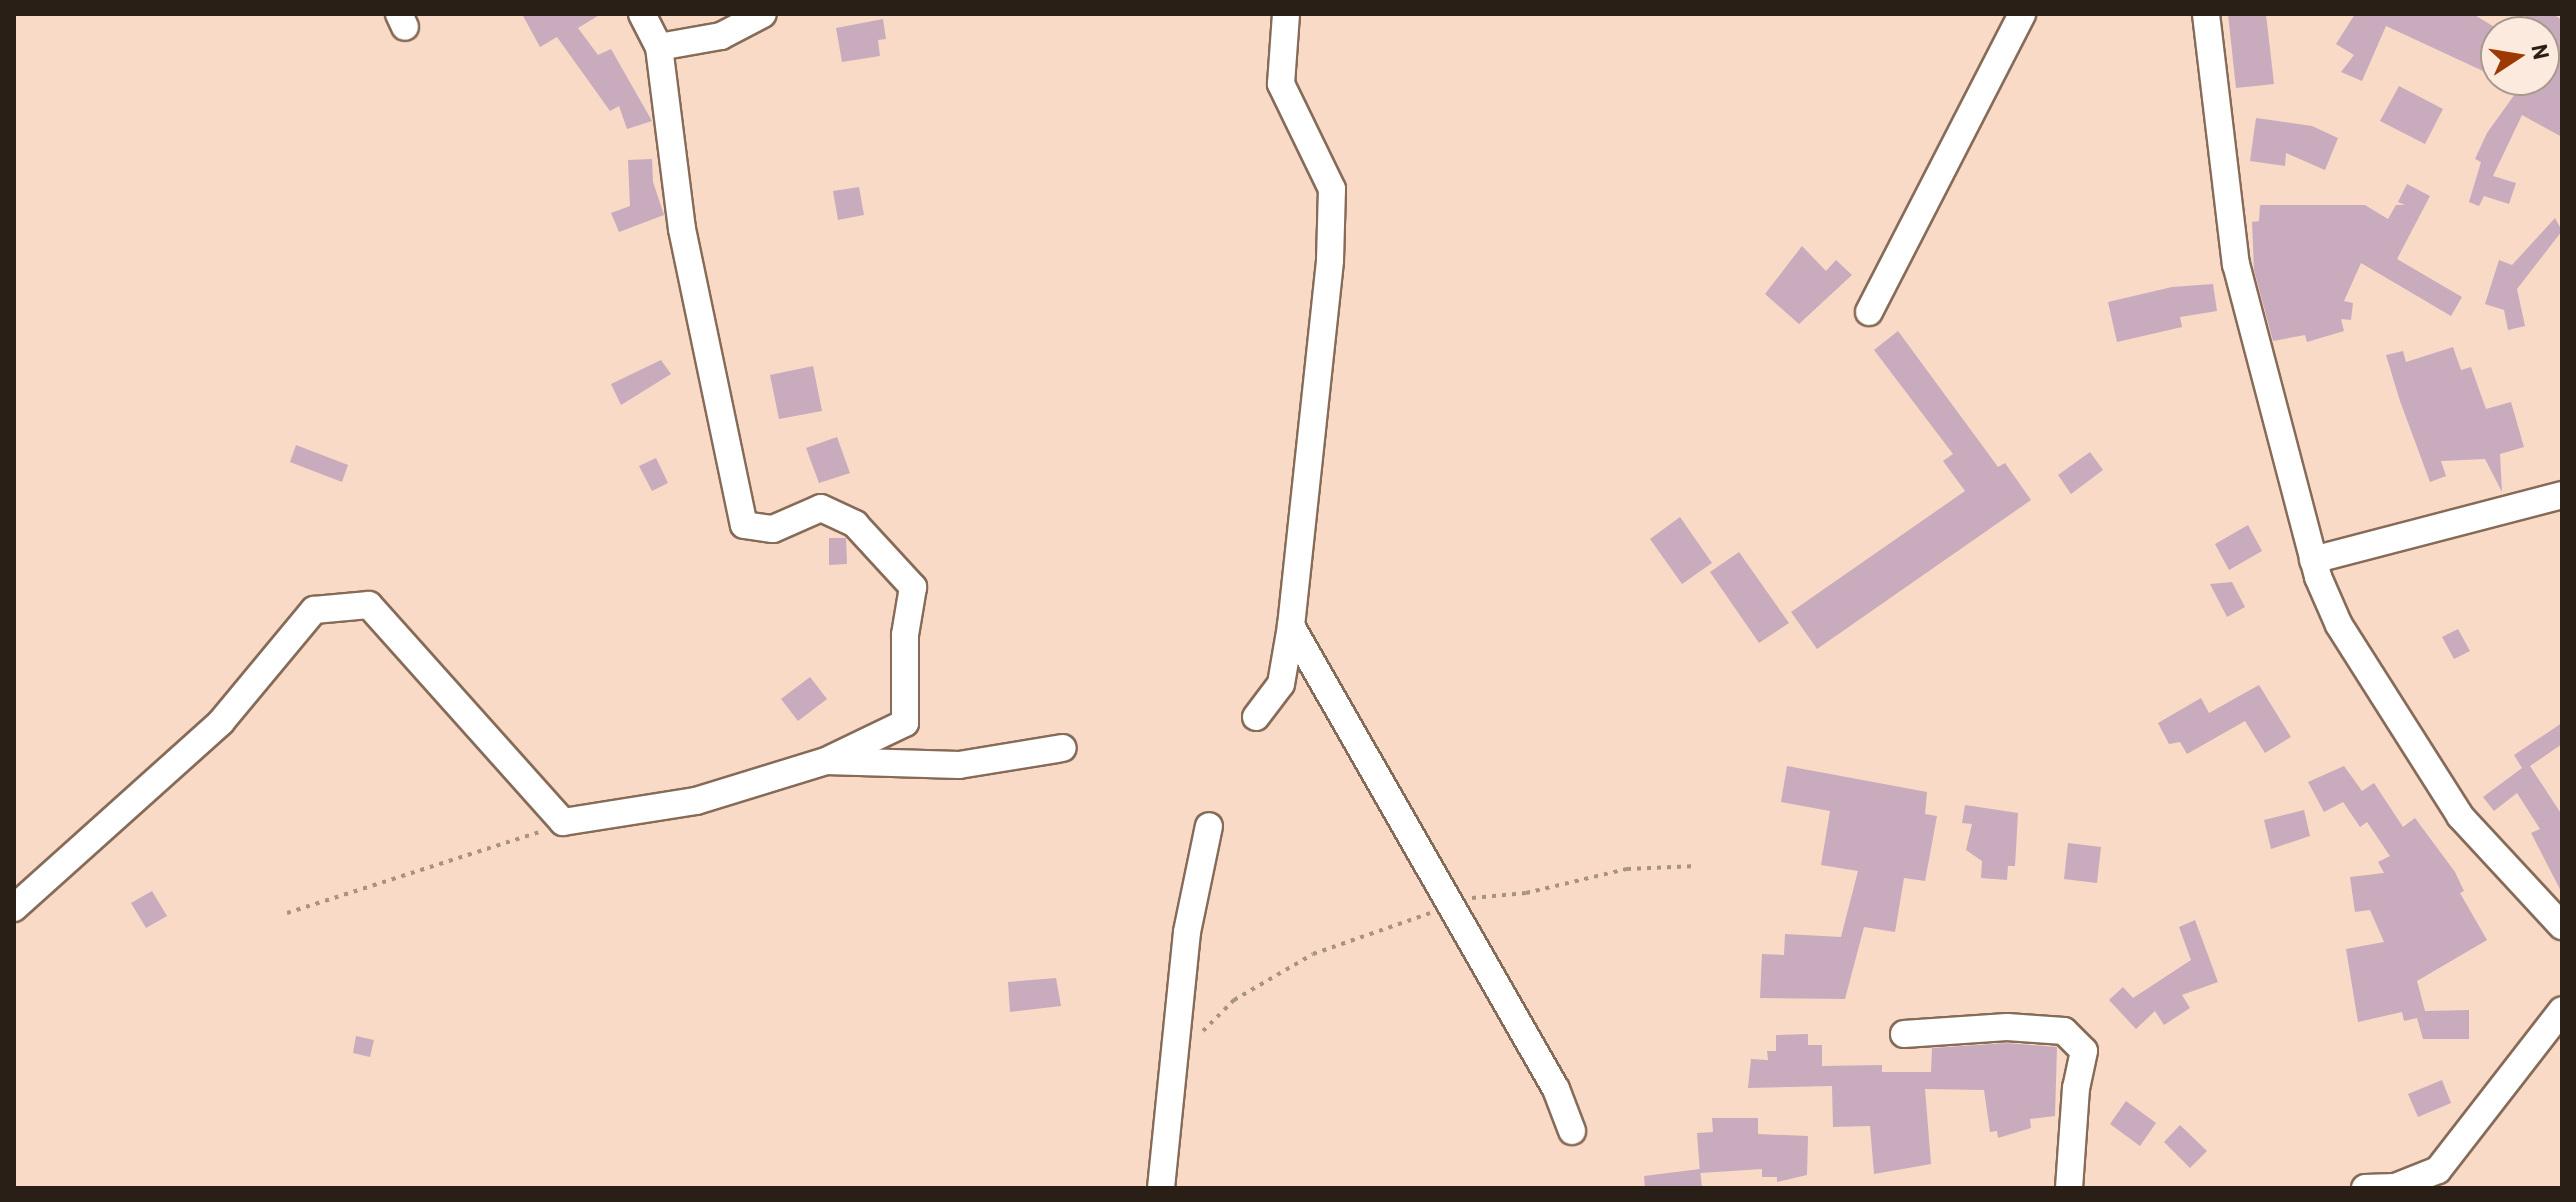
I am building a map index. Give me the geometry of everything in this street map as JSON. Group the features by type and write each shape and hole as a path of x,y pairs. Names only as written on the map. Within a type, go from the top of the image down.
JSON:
{"street":[{"path":"14,908 221,722 314,610 369,605 563,822 696,801 826,761 905,723 905,635 913,587 855,524 821,508 773,529 744,525 733,491 727,425 709,368 690,271 659,47 642,14"},
{"path":"659,47 721,36 763,14"},
{"path":"1256,717 1281,684 1291,626 1320,374 1332,189 1281,84 1286,14"},
{"path":"1869,312 2022,14"},
{"path":"2206,14 2236,264 2313,560 2339,625 2460,816 2562,926"},
{"path":"2313,560 2562,495"},
{"path":"1291,626 1556,1089 1572,1131"},
{"path":"826,761 959,765 1063,748"},
{"path":"1161,1188 1187,932 1209,826"},
{"path":"2365,1188 2395,1187 2438,1170 2562,1010"},
{"path":"1904,1034 2007,1027 2064,1031 2084,1051 2076,1088 2069,1188"}],"path":[{"path":"287,913 563,822"},
{"path":"1175,1057 1234,1000 1313,954 1452,908 1477,896 1526,893 1627,869 1697,866"}],"building":[{"path":"522,14 601,14 578,28 598,55 611,49 652,121 627,129 619,106 610,111 557,37 540,47"},
{"path":"2228,14 2266,14 2274,84 2236,88"},
{"path":"2355,14 2473,14 2480,18 2480,70 2386,26 2362,81 2341,72 2354,55 2336,44"},
{"path":"2553,14 2556,16 2526,16"},
{"path":"883,19 886,39 878,40 880,56 842,62 836,28"},
{"path":"2560,19 2562,137 2522,115 2493,176 2516,183 2509,204 2484,196 2479,206 2469,202 2481,162 2475,159 2487,133 2514,96 2560,96"},
{"path":"2399,86 2443,109 2425,144 2380,121"},
{"path":"2256,118 2312,126 2338,138 2325,170 2286,153 2285,166 2250,161"},
{"path":"652,159 653,182 664,215 619,232 611,213 630,206 628,160"},
{"path":"2407,184 2430,196 2397,259 2462,297 2451,316 2361,263 2344,301 2353,303 2351,320 2341,319 2344,331 2307,342 2305,335 2273,341 2254,270 2252,222 2259,221 2260,205 2365,205 2388,219 2396,205 2405,205 2398,202"},
{"path":"859,187 864,215 838,220 833,191"},
{"path":"2555,218 2562,231 2517,289 2525,326 2508,330 2504,310 2485,304 2499,260 2512,265"},
{"path":"1802,246 1826,271 1836,260 1852,275 1799,324 1765,294"},
{"path":"2213,284 2217,311 2180,317 2182,327 2117,342 2108,302 2172,287"},
{"path":"1898,331 1998,467 2005,463 2031,500 1817,649 1791,612 1965,491 1943,461 1953,454 1874,350"},
{"path":"2453,347 2461,370 2471,367 2486,409 2511,402 2524,447 2500,454 2502,492 2485,459 2441,461 2446,476 2430,482 2400,401 2386,355 2403,351 2406,362"},
{"path":"661,360 671,374 621,405 611,384"},
{"path":"813,366 822,411 779,419 770,375"},
{"path":"837,437 850,473 819,483 806,448"},
{"path":"296,445 348,465 342,482 290,462"},
{"path":"2090,452 2103,470 2071,494 2058,475"},
{"path":"656,458 668,483 652,491 639,466"},
{"path":"1680,517 1712,563 1682,584 1650,539"},
{"path":"2248,525 2262,551 2229,570 2215,544"},
{"path":"829,538 846,538 847,564 829,565"},
{"path":"1739,552 1789,623 1759,643 1710,572"},
{"path":"2232,582 2245,607 2227,617 2210,584"},
{"path":"2458,629 2470,651 2454,659 2442,637"},
{"path":"810,677 827,699 798,721 781,699"},
{"path":"2259,685 2291,737 2265,753 2245,721 2187,754 2180,742 2169,744 2158,723 2201,698 2209,713"},
{"path":"2562,723 2562,744 2530,766 2562,815 2562,893 2531,833 2540,829 2517,793 2494,811 2483,797 2522,768 2514,755"},
{"path":"1787,766 1927,792 1925,814 1937,816 1925,881 1904,878 1895,932 1864,927 1845,999 1760,998 1762,954 1784,955 1785,934 1841,937 1858,871 1821,865 1830,811 1781,802"},
{"path":"2344,766 2362,791 2374,783 2403,827 2415,818 2455,872 2464,891 2460,893 2487,940 2417,981 2425,1011 2469,1010 2469,1039 2423,1039 2417,1018 2404,1021 2402,1012 2358,1022 2346,949 2384,942 2370,910 2355,912 2350,877 2384,873 2378,862 2390,856 2367,822 2360,827 2343,802 2324,812 2308,782"},
{"path":"1965,805 2018,813 2015,866 2008,866 2007,880 1981,878 1982,861 1966,850 1972,824 1962,823"},
{"path":"2304,810 2310,836 2271,849 2264,820"},
{"path":"2068,843 2101,847 2097,883 2064,879"},
{"path":"152,891 167,916 146,928 131,903"},
{"path":"2195,920 2218,982 2182,995 2190,1008 2164,1025 2155,1011 2136,1029 2109,1000 2123,987 2133,998 2191,960 2179,927"},
{"path":"1056,978 1061,1006 1010,1012 1008,982"},
{"path":"1808,1034 1808,1045 1822,1045 1822,1066 1882,1065 1882,1072 1931,1072 1932,1048 2007,1043 2057,1047 2055,1116 2030,1119 2031,1128 1998,1138 1997,1131 1990,1132 1984,1090 1925,1089 1931,1164 1874,1174 1870,1126 1833,1127 1832,1086 1748,1088 1751,1059 1768,1060 1767,1051 1776,1051 1776,1035"},
{"path":"356,1036 374,1040 370,1057 353,1053"},
{"path":"2442,1080 2451,1103 2418,1117 2408,1094"},
{"path":"2126,1101 2156,1123 2140,1146 2110,1124"},
{"path":"1712,1118 1758,1118 1758,1134 1808,1136 1807,1175 1777,1182 1777,1177 1762,1177 1762,1169 1700,1173 1697,1133 1713,1132"},
{"path":"2180,1125 2207,1151 2190,1168 2164,1142"},
{"path":"1700,1169 1702,1188 1645,1188 1644,1176"}]}
